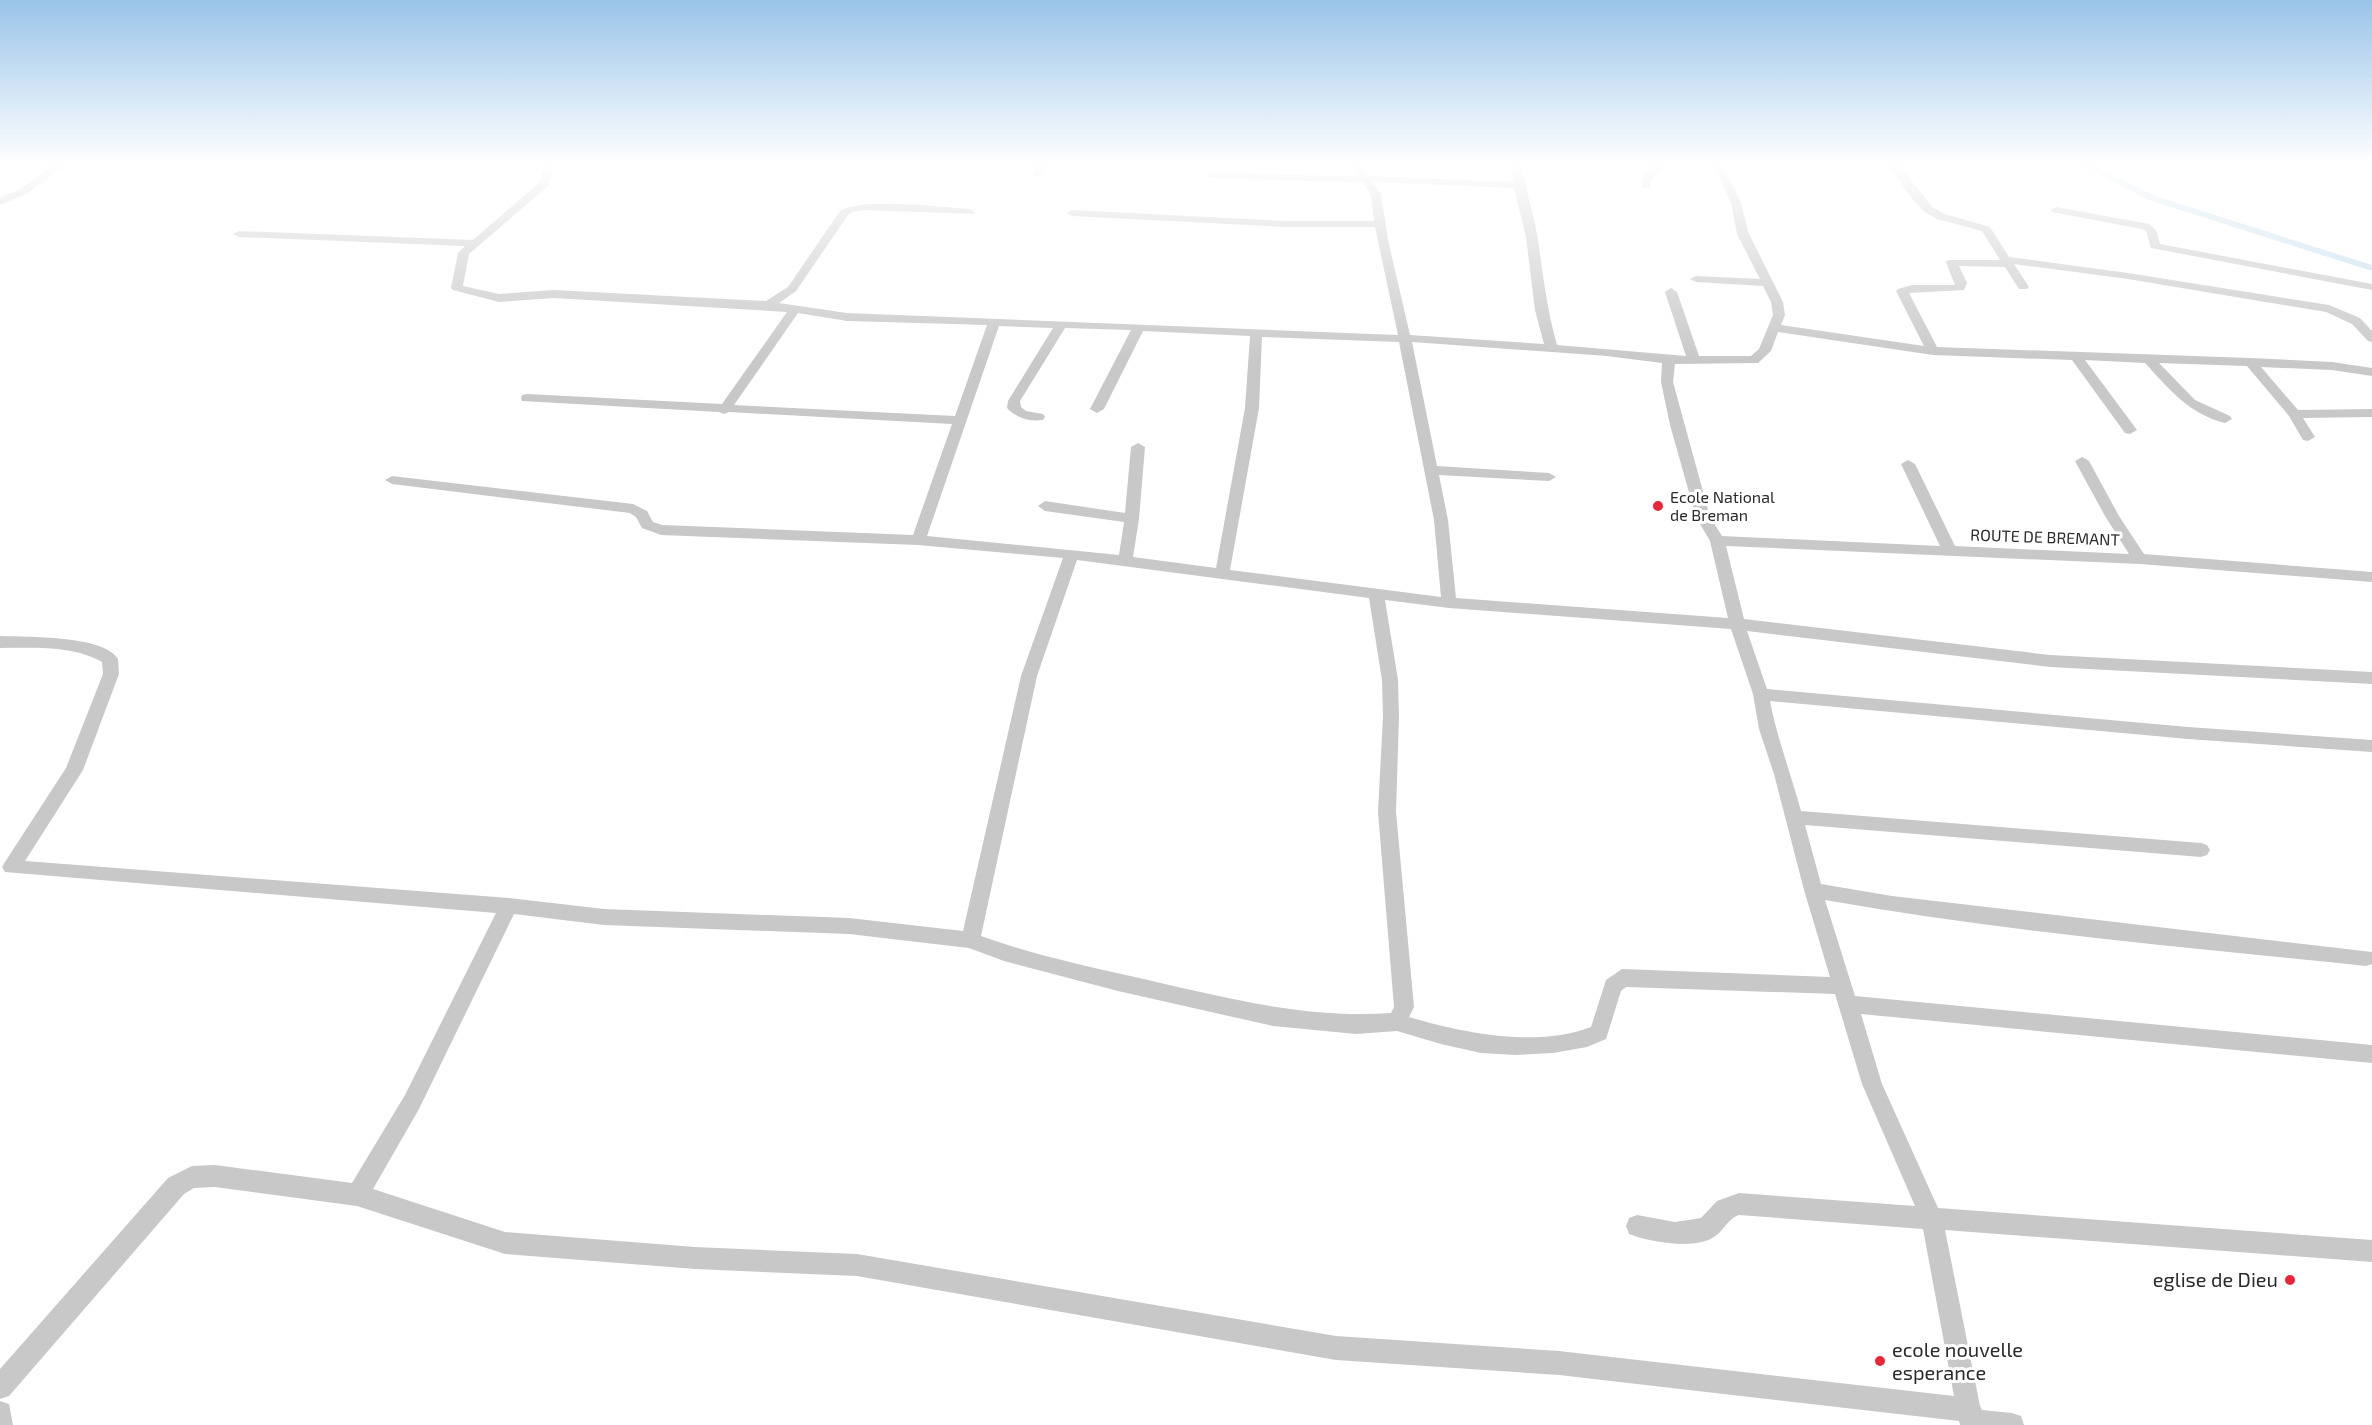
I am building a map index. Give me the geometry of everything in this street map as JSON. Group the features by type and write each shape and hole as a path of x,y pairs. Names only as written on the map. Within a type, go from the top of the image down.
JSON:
{"street":[{"path":"492,228 464,253 457,288 499,298 554,294 768,305 847,317 1455,341 1694,361 1754,360 1765,351 1779,315 1777,302 1769,283 1742,228"},
{"path":"768,305 792,289 833,228"},
{"path":"1380,228 1405,339 1443,530 1449,603"},
{"path":"1530,228 1540,310 1552,349"},
{"path":"1985,228 2023,287"},
{"path":"2149,228 2155,246 2372,287"},
{"path":"239,234 475,243"},
{"path":"1933,351 1902,291 1960,288 1961,282 1952,262 2007,262 2128,276 2329,309 2356,321 2372,338"},
{"path":"1696,279 1769,283"},
{"path":"1671,292 1694,361"},
{"path":"724,410 796,308"},
{"path":"918,540 994,322"},
{"path":"1038,417 1022,414 1014,408 1014,401 1061,325"},
{"path":"1098,409 1139,327"},
{"path":"1774,328 1933,351 2250,362 2332,366 2372,372"},
{"path":"1222,573 1252,408 1256,334"},
{"path":"2076,357 2130,430"},
{"path":"2149,359 2192,406 2224,419"},
{"path":"1669,360 1667,382 1671,404 1703,517 1717,541 1737,624 1761,694 1767,729 1783,774 1813,890 1872,1084 1932,1220 1971,1419"},
{"path":"2250,362 2294,414 2308,437"},
{"path":"526,398 724,410 960,420"},
{"path":"2294,414 2372,413"},
{"path":"1125,561 1132,519 1138,447"},
{"path":"2082,461 2112,516 2140,559"},
{"path":"1908,464 1950,551"},
{"path":"1430,470 1549,477"},
{"path":"392,480 633,509 642,514 647,525 661,530 918,540 1072,554 1449,603 1737,624 2050,660 2372,678"},
{"path":"1045,506 1132,519"},
{"name":"ROUTE DE BREMANT","path":"1717,541 2140,559 2372,577"},
{"path":"970,940 1029,676 1072,554"},
{"path":"1376,593 1390,680 1391,717 1387,812 1404,1006 1397,1022"},
{"path":"0,642 68,645 103,654 111,659 111,674 74,770 11,867 508,906 604,917 849,926 970,940 1004,953 1118,982 1273,1017 1356,1025 1397,1022 1469,1042 1544,1045 1588,1039 1599,1033 1613,986 1622,978 1846,995 2372,1054"},
{"path":"1761,694 2188,733 2372,746"},
{"path":"1794,817 2201,850"},
{"path":"1813,890 1892,903 2147,935 2366,958"},
{"path":"357,1195 412,1102 508,906"},
{"path":"0,1387 176,1186 192,1178 215,1176 357,1195 505,1243 695,1258 857,1265 1336,1348 1559,1363 2012,1425"},
{"path":"1637,1226 1675,1233 1707,1229 1725,1209 1740,1204 2372,1251"},
{"path":"0,1413 1,1425"}],"waterway":[{"path":"2248,228 2372,268"}],"place":[{"name":"Ecole National de Breman","path":"1658,506"},
{"name":"eglise de Dieu","path":"2290,1280"},
{"name":"ecole nouvelle esperance","path":"1880,1361"}]}
